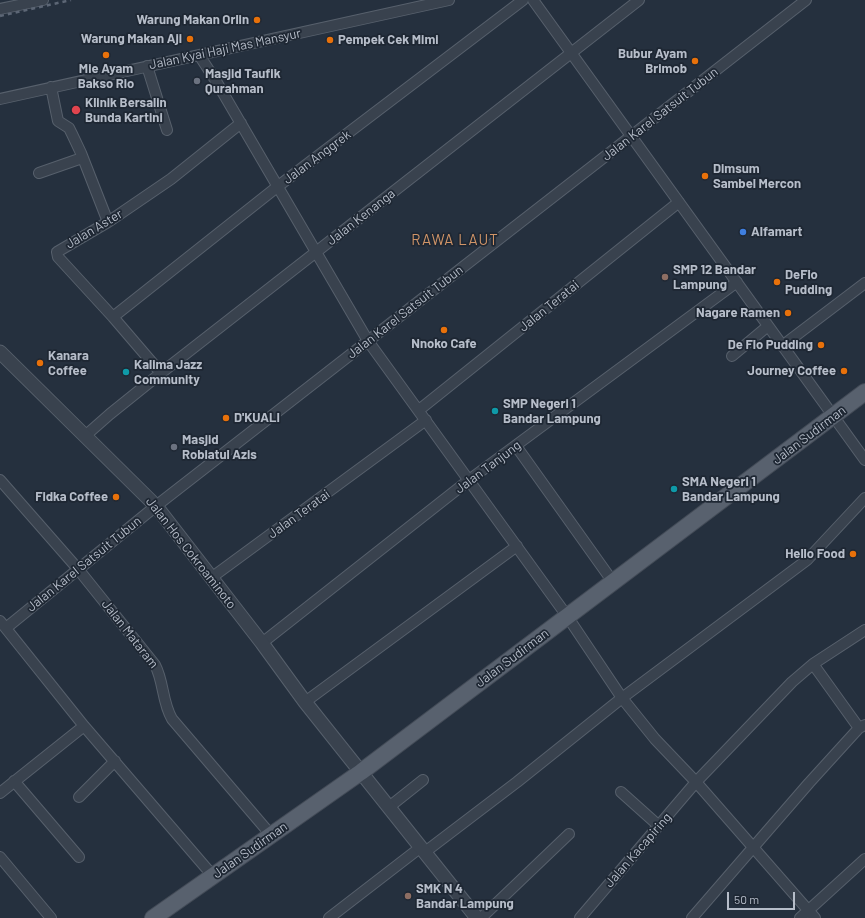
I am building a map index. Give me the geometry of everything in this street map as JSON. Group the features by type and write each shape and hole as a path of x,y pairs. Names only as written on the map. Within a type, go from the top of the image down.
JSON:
{"main road":[{"name":"Jalan Sudirman","path":"153,918 361,772 865,392"}],"street":[{"path":"0,10 43,0"},
{"name":"Jalan Kyai Haji Mas Mansyur","path":"0,99 429,2 449,0"},
{"name":"Jalan Anggrek","path":"113,317 278,187 523,0"},
{"path":"534,0 865,460"},
{"name":"Jalan Kenanga","path":"85,436 161,373 639,0"},
{"name":"Jalan Karel Satsuit Tubun","path":"3,625 78,569 156,506 806,0"},
{"path":"199,55 241,123 368,341 567,616 622,698 655,739 696,782 811,914"},
{"path":"147,66 167,130"},
{"path":"51,87 58,121 69,128 81,153 108,222"},
{"name":"Jalan Aster","path":"161,373 56,254 59,250 108,222 171,179 241,123"},
{"path":"39,173 82,158"},
{"name":"Jalan Teratai","path":"419,410 679,202"},
{"name":"Jalan Tanjung","path":"262,643 469,480 737,282"},
{"path":"782,346 865,283"},
{"path":"732,356 768,326"},
{"name":"Jalan Hos Cokroaminoto","path":"2,357 156,506 262,643 305,702 477,918"},
{"name":"Jalan Teratai","path":"211,578 426,420"},
{"path":"516,446 613,582"},
{"name":"Jalan Mataram","path":"0,480 78,569 155,665 161,679 167,711 172,719 272,835"},
{"path":"329,918 517,782 622,698 807,560 865,498"},
{"path":"305,702 517,546"},
{"path":"3,625 84,726 213,876"},
{"name":"Jalan Kacapiring","path":"580,918 696,782 792,682 813,664 865,630"},
{"path":"692,918 827,763 862,727 813,664"},
{"path":"0,792 84,726"},
{"path":"79,797 115,761"},
{"path":"389,807 423,780"},
{"path":"14,781 79,857"},
{"path":"621,792 659,826"},
{"path":"481,918 569,834"},
{"path":"0,857 51,918"},
{"path":"800,918 811,914 865,859"}],"railway":[{"path":"0,16 71,0"}],"place":[{"name":"Warung Makan Orlin","path":"257,20"},
{"name":"Warung Makan Aji","path":"190,39"},
{"name":"Pempek Cek Mimi","path":"330,40"},
{"name":"Mie Ayam Bakso Rio","path":"106,55"},
{"name":"Bubur Ayam Brimob","path":"695,61"},
{"name":"Masjid Taufik Qurahman","path":"197,81"},
{"name":"Klinik Bersalin Bunda Kartini","path":"76,110"},
{"name":"Dimsum Sambel Mercon","path":"705,176"},
{"name":"Alfamart","path":"743,232"},
{"name":"SMP 12 Bandar Lampung","path":"665,277"},
{"name":"DeFlo Pudding","path":"777,282"},
{"name":"Nagare Ramen","path":"788,313"},
{"name":"Nnoko Cafe","path":"444,330"},
{"name":"De Flo Pudding","path":"821,345"},
{"name":"Kanara Coffee","path":"40,363"},
{"name":"Journey Coffee","path":"844,371"},
{"name":"Kalima Jazz Community","path":"126,372"},
{"name":"SMP Negeri 1 Bandar Lampung","path":"495,411"},
{"name":"D'KUALI","path":"226,418"},
{"name":"Masjid Robiatul Azis","path":"174,447"},
{"name":"SMA Negeri 1 Bandar Lampung","path":"674,489"},
{"name":"Fidka Coffee","path":"116,497"},
{"name":"Hello Food","path":"853,554"},
{"name":"SMK N 4 Bandar Lampung","path":"408,896"}],"district":[{"name":"RAWA LAUT","path":"455,240"}]}
